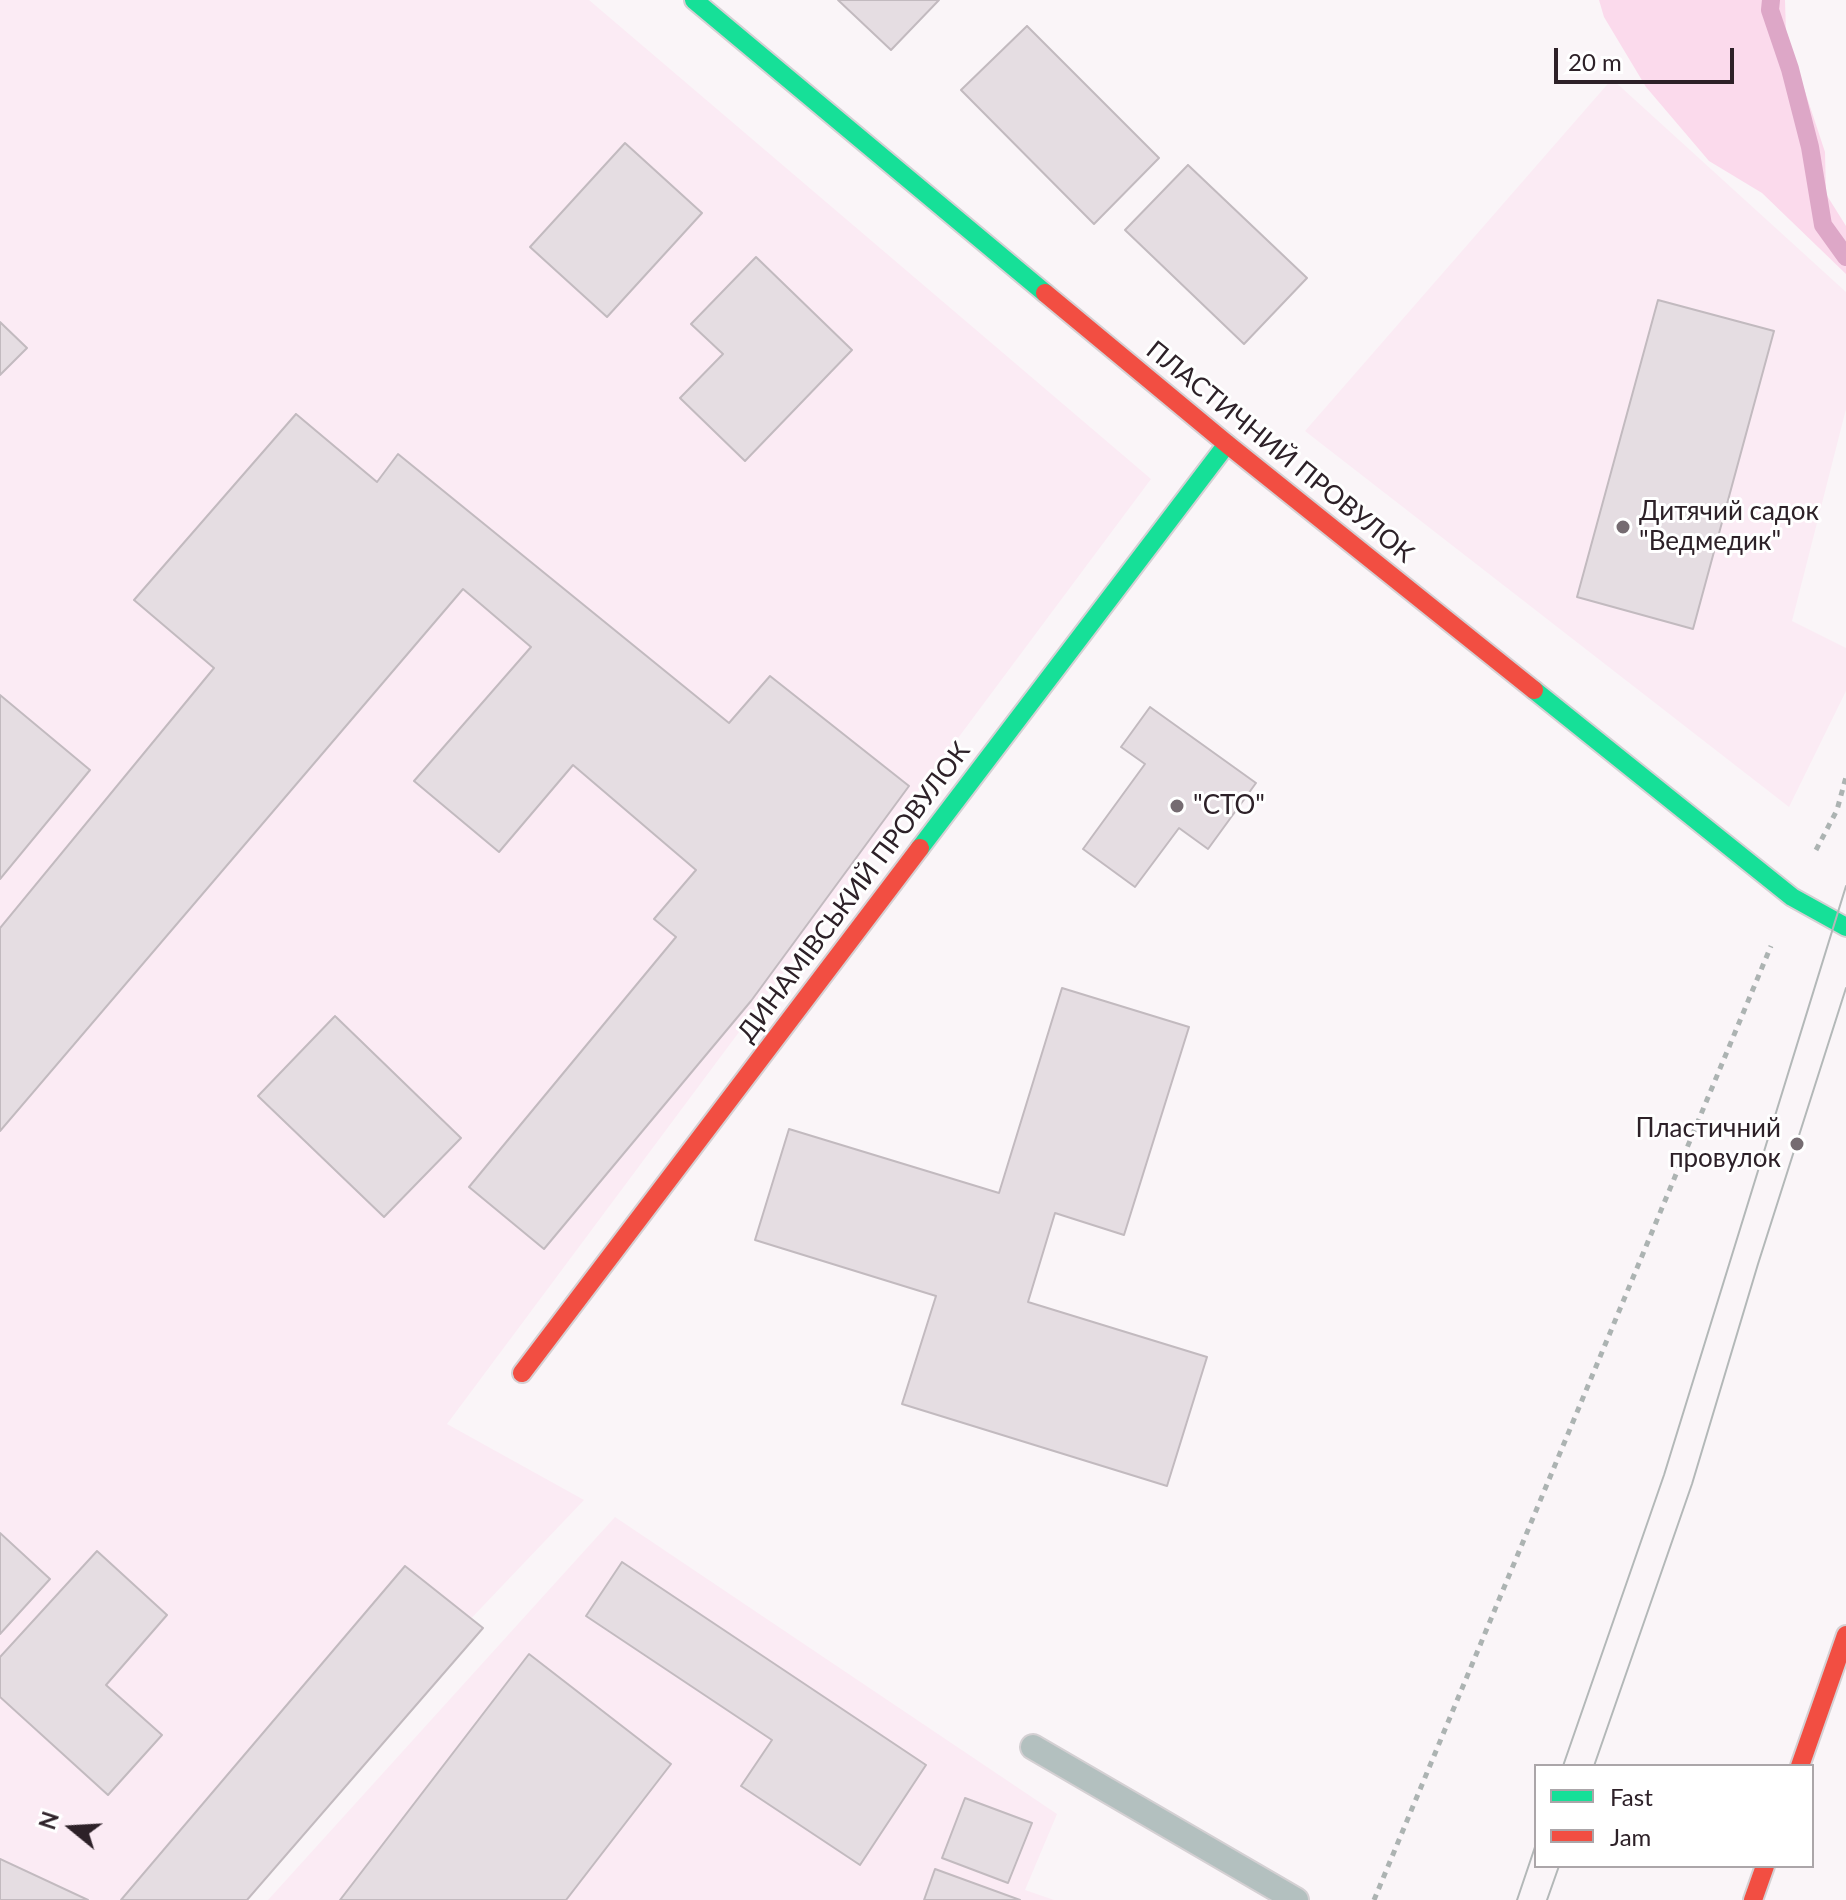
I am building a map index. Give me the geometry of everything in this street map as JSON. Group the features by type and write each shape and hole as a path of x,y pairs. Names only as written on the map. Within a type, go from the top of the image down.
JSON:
{"street":[{"name":"ПЛАСТИЧНИЙ ПРОВУЛОК","path":"694,0 1227,444 1792,897 1846,927"},
{"name":"ДИНАМІВСЬКИЙ ПРОВУЛОК","path":"522,1373 1227,444"},
{"path":"1801,1764 1846,1635"},
{"path":"1753,1900 1764,1868"}],"lane":[{"path":"1033,1747 1296,1900"}],"path":[{"path":"1374,1900 1792,897 1837,810 1846,777"}],"shaded area":[{"path":"0,0 589,0 1151,479 447,1424 584,1500 319,1778 223,1900 0,1900"},
{"path":"1599,0 1785,0 1786,34 1825,152 1826,194 1846,226 1846,274 1762,193 1709,161 1646,87 1604,17"},
{"name":"Дитячий садок \"Ведмедик\"","path":"1612,79 1846,292 1846,409 1792,621 1846,648 1846,691 1789,807 1305,431"},
{"path":"615,1517 1057,1814 1025,1890 1054,1900 268,1900"}],"building":[{"path":"838,0 939,0 891,50"},
{"path":"1027,26 1159,158 1094,224 961,90"},
{"path":"625,143 702,213 607,317 530,247"},
{"path":"1188,165 1307,278 1244,344 1125,230"},
{"path":"756,257 852,350 745,461 680,398 723,354 691,324"},
{"path":"1658,300 1774,331 1693,629 1577,597"},
{"path":"0,322 27,348 0,375"},
{"path":"296,414 377,482 398,454 729,723 770,676 909,786 751,1001 544,1249 469,1187 676,937 654,919 696,870 573,765 499,852 414,781 531,647 463,589 0,1131 0,928 214,668 134,600"},
{"path":"0,695 90,770 0,879"},
{"name":"\"СТО\"","path":"1150,707 1256,783 1208,849 1179,828 1135,887 1083,849 1145,764 1121,747"},
{"path":"1062,988 1189,1027 1124,1235 1055,1213 1028,1302 1207,1357 1167,1486 902,1404 936,1296 755,1240 789,1129 999,1193"},
{"path":"335,1016 461,1138 384,1217 258,1096"},
{"path":"0,1533 50,1579 0,1634"},
{"path":"97,1551 167,1615 106,1685 162,1735 108,1795 0,1697 0,1657"},
{"path":"622,1562 926,1765 860,1865 741,1786 772,1740 586,1616"},
{"path":"405,1566 483,1628 247,1900 121,1900"},
{"path":"529,1654 671,1764 566,1900 340,1900"},
{"path":"965,1798 1032,1823 1008,1883 942,1858"},
{"path":"0,1859 88,1900 0,1900"},
{"path":"935,1869 1020,1900 924,1900"}],"waterway":[{"path":"1771,0 1770,10 1790,69 1810,147 1823,225 1846,257"}],"tram line":[{"path":"1564,1764 1664,1475 1846,886"},
{"path":"1595,1764 1692,1484 1846,988"},
{"path":"1517,1900 1534,1850"},
{"path":"1547,1900 1558,1868"}],"traffic: fast":[{"path":"694,0 1045,293"},
{"path":"920,848 1227,444"},
{"path":"1534,690 1792,897 1846,927"}],"traffic: jam":[{"path":"1045,293 1227,444 1534,690"},
{"path":"522,1373 920,848"},
{"path":"1801,1764 1846,1635"},
{"path":"1753,1900 1764,1868"}],"place":[{"name":"Дитячий садок \"Ведмедик\"","path":"1623,527"},
{"name":"\"СТО\"","path":"1177,806"},
{"name":"Пластичний провулок","path":"1797,1144"}]}
